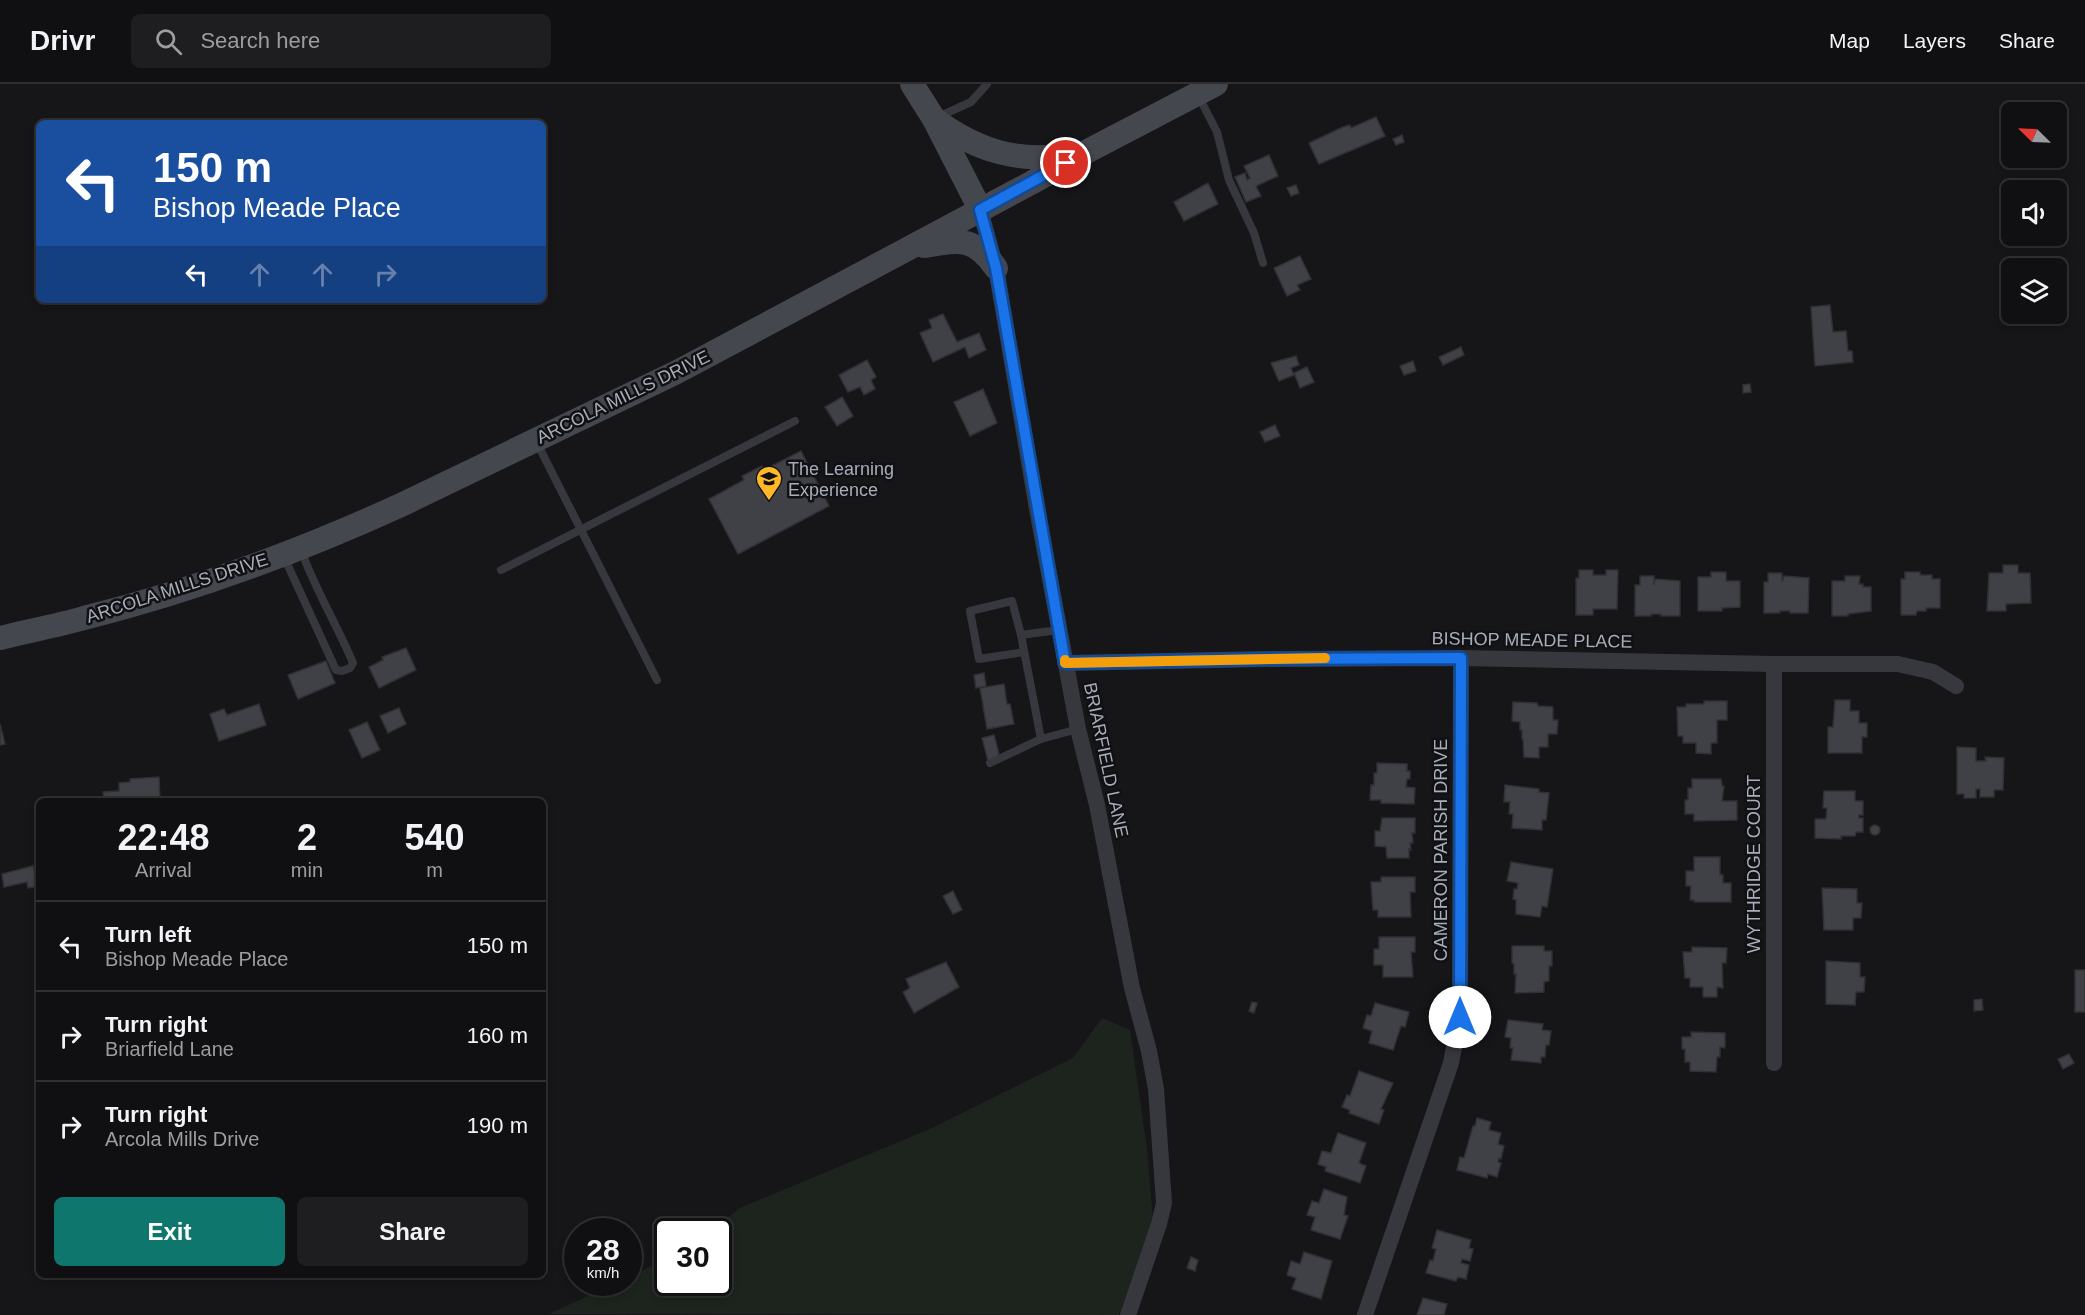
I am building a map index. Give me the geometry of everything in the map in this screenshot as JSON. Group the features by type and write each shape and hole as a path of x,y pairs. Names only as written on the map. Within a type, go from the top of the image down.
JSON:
{"street":[{"path":"912,84 934,118 980,210"},
{"name":"ARCOLA MILLS DRIVE","path":"0,638 86,618 195,586 381,514 677,372 1207,89"},
{"path":"934,118 967,141 996,152 1035,158 1084,153"},
{"name":"BRIARFIELD LANE","path":"980,210 996,268 1058,630 1078,729 1097,805 1132,988 1149,1051 1156,1089 1164,1203 1128,1315"},
{"path":"907,249 952,241 968,242 980,249 996,268"},
{"name":"BISHOP MEADE PLACE","path":"1065,663 1461,658 1898,664 1933,672 1956,686"},
{"name":"CAMERON PARISH DRIVE","path":"1365,1315 1451,1063 1460,1017 1461,658"},
{"name":"WYTHRIDGE COURT","path":"1774,664 1774,1063"}],"lane":[{"path":"934,118 971,102 987,84"},
{"path":"1207,89 1229,180 1254,233 1263,263"},
{"path":"501,570 795,421"},
{"path":"536,441 657,680"},
{"path":"291,550 308,568 352,663 350,668 342,671 336,670 291,550"},
{"path":"1024,652 979,659 970,611 1012,601 1021,635 1041,739"},
{"path":"1021,635 1058,630"},
{"path":"990,763 1041,739 1078,729"}],"shaded area":[{"path":"1102,1018 1130,1030 1147,1149 1153,1220 1119,1315 549,1314 588,1296 642,1296 642,1270 654,1264 654,1296 732,1296 732,1218 727,1218 742,1207 930,1129 1073,1058"}],"building":[{"path":"1376,117 1385,136 1319,164 1309,143 1343,127 1350,125 1351,128"},
{"path":"1402,135 1404,142 1396,145 1393,139"},
{"path":"1269,155 1278,176 1256,186 1261,196 1246,202 1235,177 1245,173 1247,180 1250,178 1244,166"},
{"path":"1208,183 1218,204 1184,221 1174,202"},
{"path":"1296,185 1299,193 1291,196 1287,188"},
{"path":"1300,256 1311,279 1297,285 1300,290 1287,296 1274,268"},
{"path":"1830,305 1833,332 1846,331 1848,351 1852,351 1853,362 1815,366 1811,307"},
{"path":"943,314 957,342 979,333 986,350 969,358 965,347 933,362 920,333 932,328 929,320"},
{"path":"1461,347 1464,355 1443,365 1439,357"},
{"path":"1296,356 1299,365 1291,368 1294,375 1279,381 1271,363"},
{"path":"867,360 876,377 871,380 875,389 864,395 860,387 848,392 839,375"},
{"path":"1413,361 1416,371 1404,375 1400,366"},
{"path":"1307,367 1314,382 1300,388 1294,373"},
{"path":"1750,384 1751,392 1743,393 1743,385"},
{"path":"983,389 997,423 970,436 954,402"},
{"path":"842,397 853,416 837,426 825,407"},
{"path":"1275,425 1280,436 1265,442 1260,432"},
{"name":"The Learning Experience","path":"801,451 829,506 738,554 709,499 744,480 742,476 762,466 764,470"},
{"path":"2003,565 2018,565 2018,573 2030,573 2031,603 2006,604 2006,611 1987,611 1989,573 2003,573"},
{"path":"1579,570 1593,570 1593,575 1606,575 1606,570 1618,570 1617,609 1593,609 1593,615 1576,615 1576,578 1579,578"},
{"path":"1711,572 1726,572 1726,581 1740,581 1740,607 1722,608 1722,611 1698,611 1698,577 1711,577"},
{"path":"1905,572 1920,572 1920,575 1932,575 1932,579 1940,579 1940,608 1926,608 1926,611 1917,611 1916,615 1901,615 1901,579 1905,579"},
{"path":"1768,573 1782,573 1782,582 1784,576 1809,578 1808,613 1780,611 1780,613 1764,613 1764,582 1768,582"},
{"path":"1640,576 1654,576 1654,585 1655,579 1680,581 1680,616 1651,614 1651,616 1635,616 1635,585 1640,585"},
{"path":"1845,576 1860,576 1859,584 1863,584 1863,587 1871,587 1871,611 1848,614 1848,616 1832,616 1832,581 1845,581"},
{"path":"406,648 416,670 379,688 369,667 383,660 382,657"},
{"path":"326,661 335,683 298,699 288,675"},
{"path":"984,673 986,686 976,688 974,675"},
{"path":"1004,684 1007,704 1010,704 1014,724 987,729 980,688"},
{"path":"1835,700 1850,700 1850,711 1859,711 1859,723 1867,723 1867,737 1862,737 1862,753 1828,753 1828,727 1833,727"},
{"path":"1704,701 1727,701 1727,720 1717,720 1717,743 1711,743 1711,754 1696,753 1696,743 1683,743 1683,736 1678,736 1677,707 1686,707 1686,704 1704,704"},
{"path":"1513,702 1537,703 1538,706 1553,707 1553,720 1558,720 1557,734 1548,734 1548,747 1539,747 1539,758 1524,757 1520,722 1512,721"},
{"path":"259,704 266,725 219,741 210,714 224,709 227,715"},
{"path":"399,708 406,724 388,733 380,716"},
{"path":"367,722 380,750 362,758 349,730"},
{"path":"0,724 5,744 0,745"},
{"path":"994,735 1000,758 988,761 982,738"},
{"path":"1957,747 1976,748 1976,761 1986,761 1985,757 2004,758 2003,790 1994,790 1994,797 1980,797 1980,789 1976,789 1976,798 1964,798 1964,794 1957,794"},
{"path":"1377,763 1407,764 1410,779 1407,779 1406,787 1415,788 1414,804 1381,803 1381,800 1370,800 1374,773 1377,773"},
{"path":"159,777 160,798 104,798 103,792 119,791 119,783 130,782 130,779"},
{"path":"1692,779 1721,779 1722,786 1724,786 1722,801 1737,801 1737,820 1694,821 1694,814 1685,814 1685,800 1688,800 1688,788 1692,788"},
{"path":"1505,785 1539,789 1539,792 1549,793 1546,820 1542,820 1542,830 1512,828 1513,814 1509,814 1510,802 1504,802"},
{"path":"1824,791 1855,791 1855,801 1863,801 1863,815 1859,815 1859,818 1863,818 1863,832 1856,832 1855,836 1841,836 1841,839 1815,838 1815,819 1826,819 1827,808 1823,808"},
{"path":"1382,818 1415,818 1415,833 1412,833 1413,843 1410,843 1409,858 1387,858 1386,847 1375,846 1375,831 1380,831"},
{"path":"1875,825 1880,830 1875,835 1870,830"},
{"path":"1694,857 1720,857 1720,875 1723,875 1723,883 1731,883 1731,902 1694,902 1690,900 1691,886 1686,886 1686,871 1694,871"},
{"path":"1511,862 1553,869 1547,907 1542,906 1540,917 1516,914 1516,900 1513,899 1514,889 1517,889 1518,883 1507,881"},
{"path":"33,866 36,886 28,888 27,882 4,887 2,874"},
{"path":"1381,877 1415,877 1415,892 1410,892 1411,917 1378,917 1378,910 1373,910 1371,882 1381,882"},
{"path":"1822,888 1857,889 1857,903 1862,903 1861,918 1853,918 1853,930 1824,930"},
{"path":"953,891 962,910 953,914 943,896"},
{"path":"1379,937 1415,937 1415,952 1411,952 1413,977 1383,977 1383,965 1374,965 1374,949 1379,949"},
{"path":"1512,946 1544,946 1544,951 1552,951 1552,966 1549,966 1549,981 1544,982 1544,992 1515,993 1516,974 1514,974 1512,963"},
{"path":"1692,947 1727,948 1726,963 1722,963 1723,988 1717,987 1717,997 1703,997 1703,987 1690,987 1690,978 1685,978 1683,952 1692,952"},
{"path":"1826,961 1860,963 1860,977 1865,977 1864,992 1856,992 1855,1005 1826,1004"},
{"path":"946,962 959,987 914,1013 903,992 910,988 906,979"},
{"path":"2075,970 2085,970 2085,1012 2075,1012"},
{"path":"1982,999 1983,1010 1974,1011 1974,1000"},
{"path":"1252,1002 1257,1003 1254,1013 1249,1011"},
{"path":"1375,1003 1409,1012 1405,1027 1401,1026 1393,1050 1369,1043 1372,1031 1363,1028 1367,1015 1371,1016"},
{"path":"1508,1020 1543,1024 1542,1030 1551,1031 1549,1045 1546,1045 1545,1057 1541,1057 1541,1063 1511,1060 1513,1048 1510,1048 1511,1038 1505,1037"},
{"path":"1691,1032 1725,1033 1725,1048 1720,1047 1716,1072 1690,1071 1690,1062 1685,1062 1682,1037 1691,1037"},
{"path":"2069,1054 2074,1063 2063,1069 2058,1059"},
{"path":"1359,1071 1393,1083 1381,1109 1384,1110 1379,1124 1349,1113 1350,1110 1342,1107 1347,1095 1350,1096"},
{"path":"1477,1118 1491,1122 1489,1130 1501,1133 1498,1144 1504,1146 1498,1162 1501,1163 1497,1177 1488,1174 1487,1178 1457,1170 1460,1157 1464,1158"},
{"path":"1338,1133 1366,1143 1359,1163 1366,1166 1360,1183 1325,1171 1326,1167 1318,1164 1322,1151 1331,1153"},
{"path":"1324,1189 1347,1197 1344,1215 1348,1216 1340,1239 1311,1230 1315,1217 1307,1215 1312,1201 1319,1203"},
{"path":"1437,1230 1471,1240 1469,1248 1473,1249 1470,1261 1462,1259 1461,1263 1469,1265 1466,1279 1458,1277 1456,1281 1426,1273 1430,1260 1433,1261 1436,1249 1432,1248"},
{"path":"1304,1252 1332,1261 1321,1299 1292,1289 1296,1278 1287,1275 1291,1261 1300,1264"},
{"path":"1191,1257 1198,1260 1195,1271 1187,1268"},
{"path":"1423,1298 1447,1304 1444,1315 1417,1315"}],"slow traffic":[{"path":"1065,660 1065,663 1325,658"}],"place":[{"name":"The Learning Experience","path":"769,502"}],"route":[{"path":"1066,163 980,210 996,268 1065,663 1461,658 1460,1017"}]}
